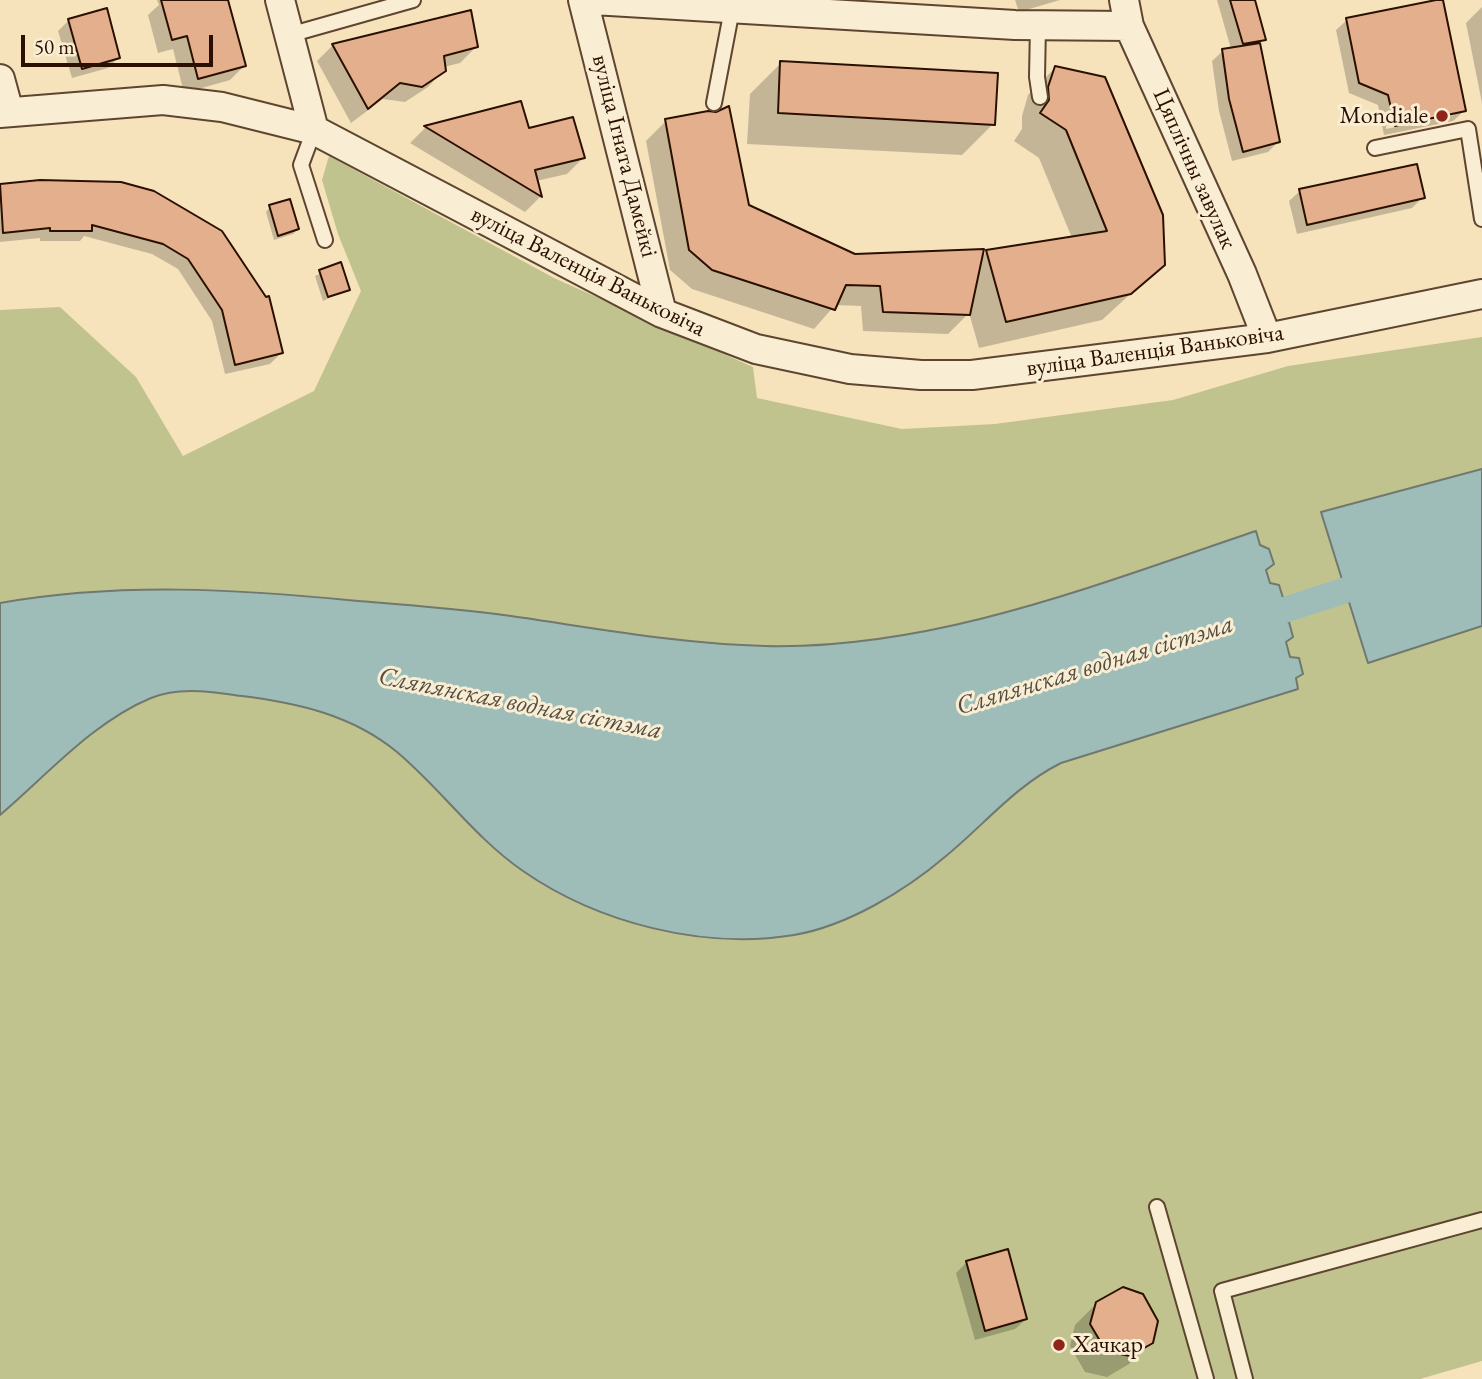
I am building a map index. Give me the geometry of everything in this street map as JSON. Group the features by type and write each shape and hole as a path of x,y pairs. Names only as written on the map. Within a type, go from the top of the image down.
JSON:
{"street":[{"path":"280,0 314,130"},
{"name":"вуліца Ігната Дамейкі","path":"583,0 662,313"},
{"path":"593,0 732,9 884,9 1038,25 1127,13"},
{"name":"Цяплічны завулак","path":"1127,13 1242,274 1266,338"},
{"path":"0,79 4,112"},
{"name":"вуліца Валенція Ваньковіча","path":"4,112 163,100 222,107 314,130 662,313 756,348 850,369 921,376 972,375 1266,338 1482,294"}],"lane":[{"path":"289,35 413,0"},
{"path":"714,103 732,9"},
{"path":"1038,25 1040,97"},
{"path":"1375,148 1468,129 1482,219"},
{"path":"314,130 301,165 325,240"},
{"path":"1157,1207 1206,1379"},
{"path":"1245,1379 1222,1291 1482,1220"}],"green space":[{"path":"329,156 554,278 753,367 757,398 902,429 995,424 1173,400 1288,366 1482,337 1482,1361 1420,1379 0,1379 0,310 60,307 136,377 183,456 314,391 361,291 338,234 322,180"}],"water":[{"path":"1482,469 1482,626 1368,663 1321,512"},
{"path":"1256,531 1260,545 1269,549 1274,564 1266,570 1270,583 1279,585 1284,601 1276,607 1280,620 1289,622 1293,637 1286,642 1290,657 1299,658 1303,674 1296,678 1298,689 1061,763 1029,783 946,856 894,894 834,924 794,935 724,939 688,935 652,928 584,905 552,889 506,858 413,766 380,739 324,713 263,699 196,691 173,692 151,698 130,708 90,735 0,815 0,603 90,592 223,591 473,611 638,635 733,645 828,644 891,637 1015,610"}],"building":[{"path":"161,0 228,0 246,66 198,79 187,36 172,40"},
{"path":"1230,0 1255,0 1266,40 1243,44"},
{"path":"1443,0 1466,111 1395,126 1388,95 1359,83 1346,18"},
{"path":"107,8 120,58 82,69 68,19"},
{"path":"471,10 478,47 444,56 446,71 422,87 400,83 368,109 332,44"},
{"path":"1260,43 1280,142 1243,152 1229,99 1222,49"},
{"path":"780,61 998,73 995,125 778,113"},
{"path":"1055,66 1105,77 1163,215 1165,265 1131,294 1006,322 986,250 1107,231 1066,130 1040,113 1049,100 1048,87"},
{"path":"521,101 529,128 573,117 585,158 535,170 542,197 424,126"},
{"path":"729,106 749,205 855,254 984,249 970,315 883,312 880,286 846,285 835,310 712,270 689,250 665,119 716,112"},
{"path":"1417,164 1425,198 1307,225 1299,189"},
{"path":"40,180 121,182 154,191 222,231 266,297 269,296 283,353 235,365 222,310 188,259 163,244 92,225 92,231 50,231 50,228 3,233 0,184"},
{"path":"290,199 299,229 278,236 269,205"},
{"path":"341,262 350,290 328,297 319,270"},
{"path":"1008,1249 1027,1319 985,1331 966,1261"},
{"path":"1123,1287 1143,1294 1158,1321 1153,1343 1130,1356 1106,1351 1090,1324 1096,1302"}],"waterway":[{"name":"Сляпянская водная сістэма","path":"1244,623 1377,580"}],"place":[{"name":"Mondiale","path":"1442,116"},
{"name":"Хачкар","path":"1059,1345"}]}
